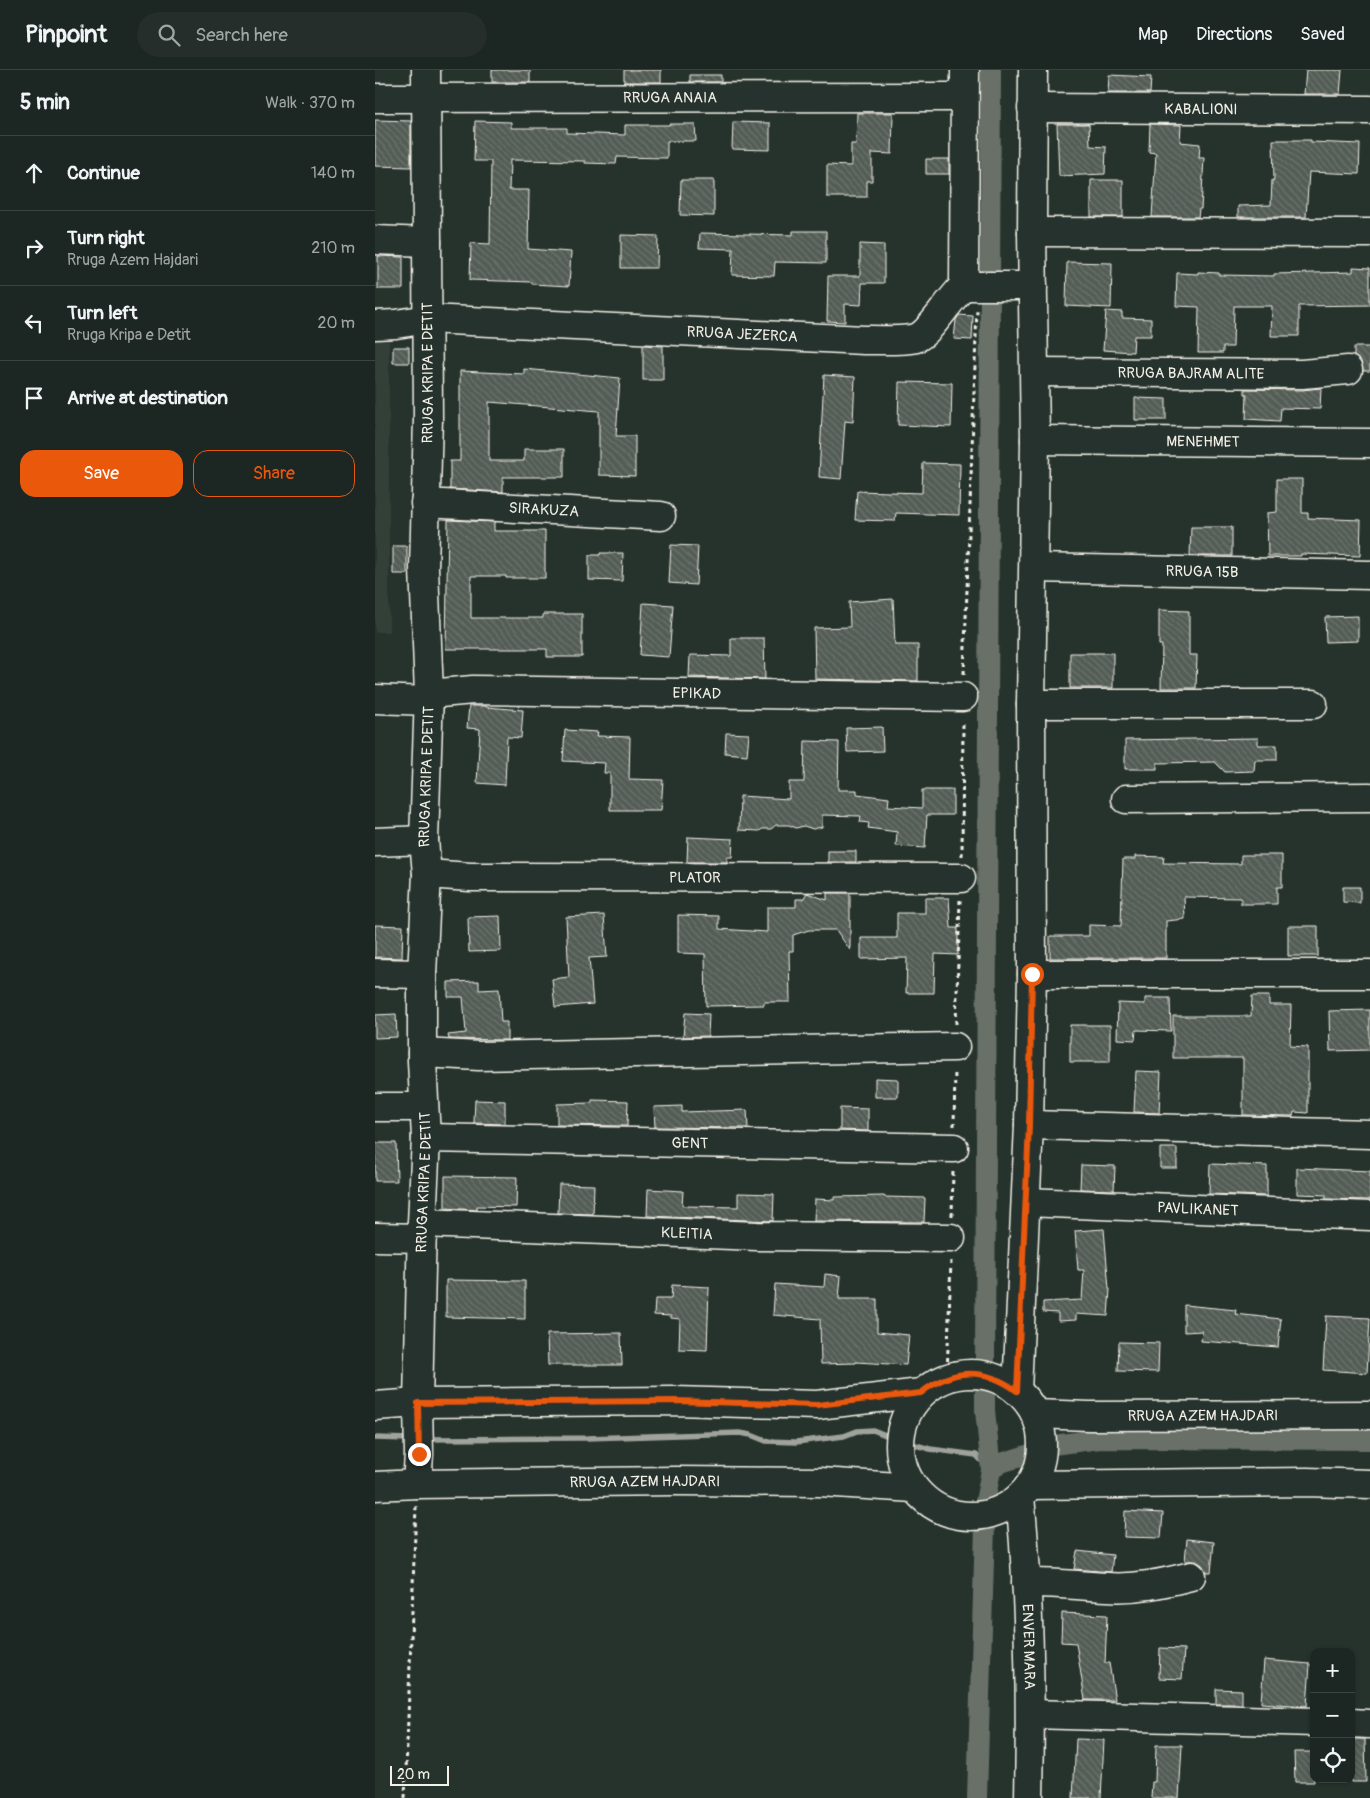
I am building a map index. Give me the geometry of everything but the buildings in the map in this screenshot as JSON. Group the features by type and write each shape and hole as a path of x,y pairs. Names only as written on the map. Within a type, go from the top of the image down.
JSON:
{"street":[{"name":"RRUGA KRIPA E DETIT","path":"417,1484 422,1230 427,1138 422,1053 421,974 427,874 424,840 429,698 424,568 428,418 426,70"},
{"path":"965,70 965,288 1033,286"},
{"path":"1017,1391 1029,1125 1032,974 1031,704 1035,440 1032,232 1033,70"},
{"name":"RRUGA ANAIA","path":"375,98 964,97"},
{"name":"KABALIONI","path":"1032,108 1370,110"},
{"path":"1032,232 1370,233"},
{"path":"375,240 427,242"},
{"name":"RRUGA JEZERCA","path":"375,325 428,319 864,340 916,338 927,329 965,288"},
{"name":"RRUGA BAJRAM ALITE","path":"1035,372 1302,374 1348,370"},
{"name":"MENEHMET","path":"1035,440 1370,442"},
{"name":"SIRAKUZA","path":"425,503 661,516"},
{"name":"RRUGA 15B","path":"1034,568 1370,575"},
{"name":"EPIKAD","path":"375,699 429,698 473,690 963,697"},
{"path":"1031,704 1313,704"},
{"path":"1126,799 1370,797"},
{"path":"375,842 424,840"},
{"name":"PLATOR","path":"427,874 480,877 961,878"},
{"path":"375,973 421,974"},
{"path":"1032,974 1370,974"},
{"path":"422,1053 479,1056 955,1047"},
{"path":"375,1107 425,1107"},
{"path":"1029,1125 1370,1134"},
{"name":"GENT","path":"427,1138 954,1148"},
{"name":"PAVLIKANET","path":"1026,1202 1370,1216"},
{"name":"KLEITIA","path":"375,1237 422,1230 488,1227 757,1236 951,1238"},
{"path":"961,1374 991,1376 1005,1382 1017,1391 1035,1414 1040,1428 1042,1443 1041,1458 1037,1472 1025,1491 1008,1506 980,1516 950,1513 924,1499 906,1475 901,1461 899,1446 900,1431 905,1417 921,1393 947,1377 961,1374"},
{"path":"375,1406 419,1428 675,1401 817,1405 921,1393"},
{"name":"RRUGA AZEM HAJDARI","path":"1035,1414 1089,1416 1370,1415"},
{"name":"RRUGA AZEM HAJDARI","path":"375,1486 675,1481 820,1482 914,1488"},
{"path":"1025,1491 1307,1482 1370,1484"},
{"name":"ENVER MARA","path":"1025,1491 1031,1714 1029,1798"},
{"path":"1026,1583 1051,1582 1108,1588 1157,1585 1191,1576"},
{"path":"1031,1714 1310,1722"}],"path":[{"path":"947,1377 961,878 963,697 977,307 965,288"},
{"path":"405,1798 417,1484"}],"shaded area":[{"path":"375,340 389,340 389,632 375,632"}],"waterway":[{"path":"985,1364 991,70"},
{"path":"985,1387 985,1410 991,1470 985,1502"},
{"path":"425,1439 587,1438 740,1433 766,1441 796,1442 873,1430 893,1438"},
{"path":"375,1438 410,1439"},
{"path":"1053,1445 1100,1439 1370,1440"},
{"path":"912,1444 930,1449 976,1455 991,1470"},
{"path":"991,1470 1001,1463 1030,1454"},
{"path":"977,1798 985,1526"}],"route":[{"path":"419,1454 418,1403 675,1401 817,1405 921,1393 947,1377 961,1374 991,1376 1005,1382 1017,1391 1029,1125 1032,974"}]}
